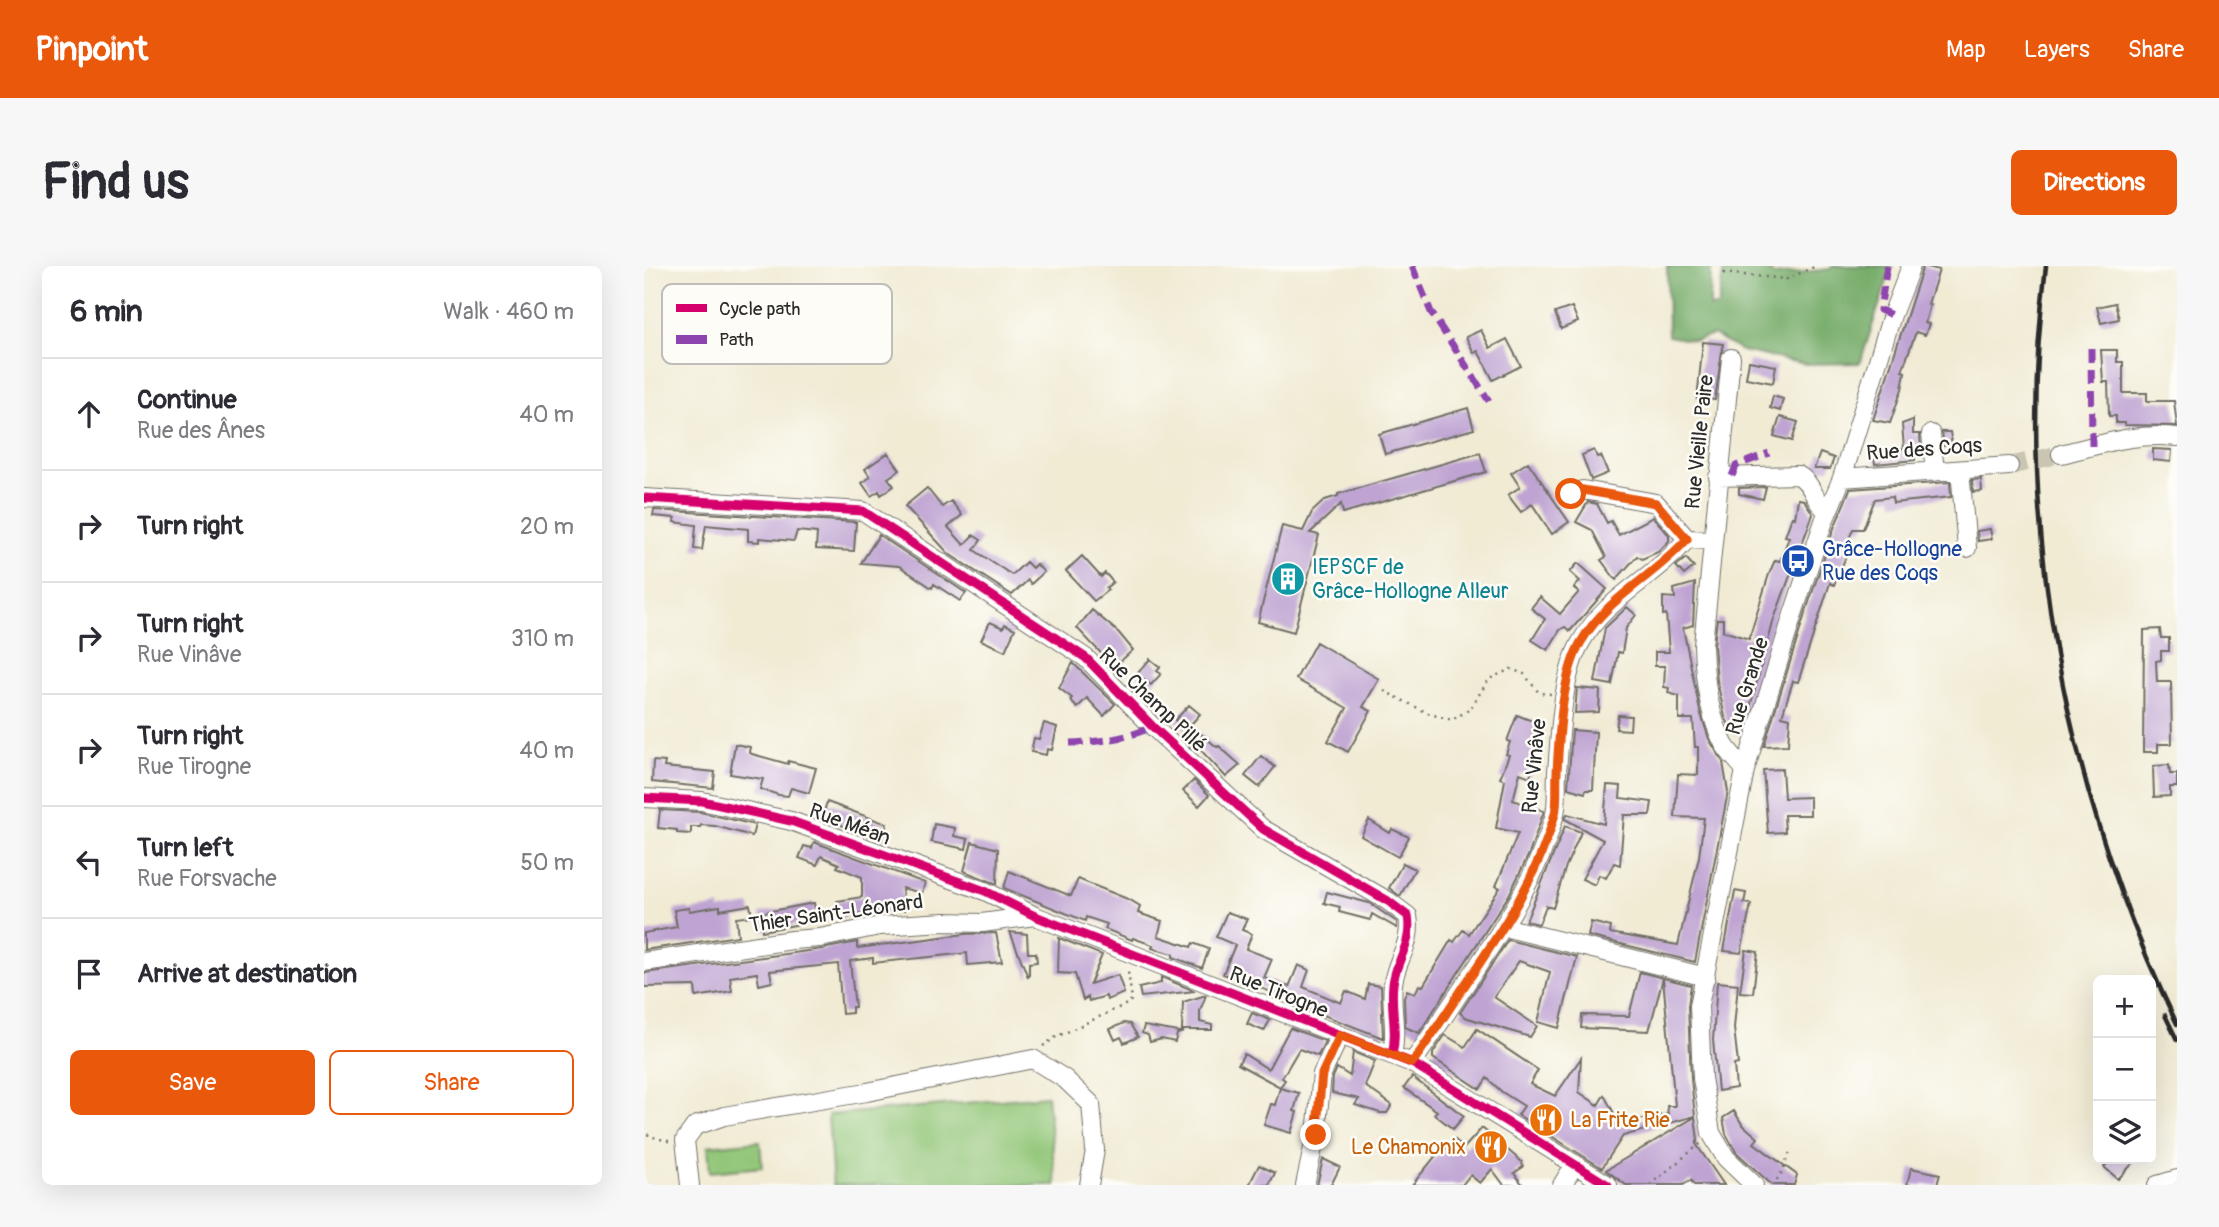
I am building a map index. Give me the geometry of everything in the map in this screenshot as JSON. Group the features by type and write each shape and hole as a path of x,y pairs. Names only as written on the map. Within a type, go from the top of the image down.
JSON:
{"street":[{"name":"Rue Grande","path":"1711,1133 1702,1078 1699,1006 1745,770 1828,511 1843,478 1892,315 1911,266"},
{"name":"Rue Vieille Paire","path":"1731,358 1718,477 1699,539 1704,679 1724,744 1745,770"},
{"path":"1931,434 1935,472"},
{"path":"2061,454 2129,438 2162,435 2177,437"},
{"name":"Rue des Coqs","path":"1843,478 2009,466"},
{"path":"1960,470 1967,548"},
{"path":"1718,477 1798,475 1812,488 1819,506 1828,511"},
{"path":"1571,494 1583,490 1656,503 1699,539"},
{"name":"Rue Champ Pillé","path":"644,498 863,511 1086,658 1152,726 1263,829 1388,901 1408,916 1408,944 1393,980 1391,1003 1395,1044 1392,1055"},
{"name":"Rue Vinâve","path":"1412,1063 1504,927 1533,874 1556,811 1557,771 1572,659 1594,620 1622,594 1699,539"},
{"name":"Rue Méan","path":"644,798 702,801 791,821 985,891 1035,916"},
{"name":"Rue Tirogne","path":"1035,916 1412,1063 1608,1185"},
{"name":"Thier Saint-Léonard","path":"644,962 792,940 820,939 880,926 944,922 982,923 1035,916"},
{"path":"1504,927 1706,977"},
{"path":"1305,1185 1318,1124 1322,1074 1340,1035"},
{"path":"690,1185 685,1140 695,1126 724,1116 867,1092 1033,1059 1065,1079 1091,1104 1095,1150 1089,1185"},
{"path":"1711,1133 1726,1158 1754,1185"},
{"path":"1562,1185 1575,1164"},
{"path":"2157,1185 2177,1179"}],"path":[{"path":"1723,273 1787,279 1816,266"},
{"path":"1384,691 1430,714 1452,720 1470,709 1489,679 1511,669 1524,674 1539,692 1565,696"},
{"path":"1016,1062 1056,1037 1129,1003 1132,999 1128,972 1134,954"},
{"path":"644,1128 649,1136 669,1143 685,1140"},
{"path":"1650,1185 1711,1133"},
{"path":"1772,1185 1780,1176 1791,1150"}],"green space":[{"path":"1667,266 1711,266 1710,307 1718,307 1724,266 1764,266 1774,275 1830,269 1833,266 1892,266 1860,363 1805,364 1742,351 1713,335 1695,341 1668,336"},
{"path":"1047,1096 1056,1185 833,1185 828,1115"},
{"path":"760,1141 762,1167 710,1172 708,1146"}],"building":[{"path":"1923,266 1939,270 1928,304 1930,305 1925,323 1929,324 1925,335 1916,332 1902,371 1905,372 1902,389 1890,423 1873,420"},
{"path":"2115,303 2119,319 2101,323 2097,307"},
{"path":"1572,307 1578,322 1561,329 1555,313"},
{"path":"1481,330 1490,348 1507,339 1521,366 1493,380 1478,351 1474,353 1466,337"},
{"path":"1703,342 1723,344 1715,400 1697,399"},
{"path":"2101,350 2117,350 2117,362 2123,362 2123,393 2147,393 2147,401 2174,401 2177,426 2125,425 2116,423 2116,416 2109,416 2108,382 2103,382"},
{"path":"1749,361 1776,366 1773,383 1746,378"},
{"path":"1773,396 1783,399 1780,411 1770,408"},
{"path":"1468,408 1474,429 1385,454 1379,434"},
{"path":"1780,417 1798,422 1792,441 1774,436"},
{"path":"1913,420 1913,434 1920,434 1921,449 1914,449 1915,460 1875,464 1873,452 1904,449 1902,424"},
{"path":"1942,432 1950,432 1952,445 1944,446"},
{"path":"2153,449 2172,450 2171,462 2153,460"},
{"path":"1594,450 1597,457 1601,456 1608,473 1591,480 1582,455"},
{"path":"888,453 900,470 888,478 894,486 881,495 879,491 871,496 862,483 870,477 865,469"},
{"path":"1480,453 1486,472 1343,513 1341,504 1310,533 1319,535 1294,632 1258,622 1282,526 1303,531 1312,512 1325,500 1338,494"},
{"path":"1820,453 1834,458 1830,469 1814,469"},
{"path":"1528,462 1569,522 1552,534 1532,504 1521,512 1508,495 1520,487 1511,473"},
{"path":"1981,479 1982,491 1973,492 1972,480"},
{"path":"1950,482 1951,497 1893,503 1892,497 1875,499 1863,529 1853,529 1844,551 1848,552 1834,585 1830,583 1798,682 1793,681 1782,716 1790,718 1788,745 1764,746 1805,614 1850,489"},
{"path":"1766,487 1763,499 1739,494 1739,488"},
{"path":"927,488 942,507 951,501 962,515 948,527 964,545 973,535 981,540 974,550 1012,575 1026,562 1032,568 1036,564 1044,572 1031,584 1028,580 1012,595 949,554 905,506"},
{"path":"1798,499 1804,500 1813,514 1774,619 1743,733 1734,735 1725,717 1717,681 1714,645 1717,619 1723,619 1723,631 1749,639 1769,574 1775,560 1780,561 1789,537 1785,536 1792,517 1795,518"},
{"path":"1588,502 1597,504 1607,523 1611,521 1619,535 1653,517 1669,535 1669,541 1658,552 1642,559 1637,556 1616,580 1601,560 1606,557 1592,530 1576,522"},
{"path":"654,510 856,522 854,551 816,549 817,533 797,531 794,541 759,538 759,542 748,541 748,529 706,525 702,550 694,549 696,525 674,522 675,518 653,516"},
{"path":"1990,529 1992,539 1978,541 1977,531"},
{"path":"879,535 966,593 960,601 934,584 932,588 899,566 861,563"},
{"path":"1082,556 1101,577 1105,573 1113,582 1106,588 1108,590 1094,601 1066,571"},
{"path":"1686,558 1694,567 1684,575 1676,566"},
{"path":"1578,563 1607,589 1570,631 1565,627 1560,630 1548,650 1532,640 1545,619 1531,608 1540,597 1560,614 1579,592 1574,588 1580,581 1570,572"},
{"path":"1695,583 1693,625 1683,628 1700,711 1709,739 1723,762 1728,792 1695,962 1588,936 1591,922 1611,927 1610,933 1678,945 1699,857 1704,818 1675,817 1678,774 1698,775 1698,747 1695,747 1693,719 1679,719 1679,696 1668,693 1669,688 1664,687 1665,666 1655,666 1655,652 1669,652 1663,597 1675,598 1674,589"},
{"path":"1627,607 1636,615 1626,628 1612,685 1595,682 1605,628"},
{"path":"1092,610 1119,633 1133,650 1114,667 1077,628"},
{"path":"990,622 1003,628 1005,624 1015,629 1005,651 981,640"},
{"path":"2160,629 2161,638 2169,638 2169,651 2161,651 2161,660 2156,661 2157,682 2171,682 2172,744 2158,744 2158,752 2143,752 2144,630"},
{"path":"1316,642 1379,679 1363,707 1371,711 1348,752 1328,741 1347,708 1296,679"},
{"path":"1150,659 1160,667 1157,671 1161,674 1151,685 1137,674"},
{"path":"1073,663 1115,704 1104,716 1087,698 1077,708 1070,700 1072,698 1059,688"},
{"path":"1577,688 1600,690 1599,712 1575,713"},
{"path":"1189,705 1200,714 1186,730 1175,720"},
{"path":"1517,715 1535,722 1535,727 1543,727 1530,777 1520,773 1513,800 1544,811 1529,854 1509,895 1419,1033 1405,1027 1404,997 1407,990 1415,994 1419,985 1423,986 1451,940 1454,942 1463,930 1469,934 1500,888 1496,886 1518,833 1496,828 1505,780 1500,778 1509,755 1506,754 1510,742 1507,741"},
{"path":"1618,715 1631,716 1630,730 1616,729"},
{"path":"1044,723 1057,727 1052,750 1047,749 1046,755 1031,752 1034,738 1039,739"},
{"path":"1192,727 1240,765 1226,777 1197,746 1194,750 1186,742 1188,740 1184,736"},
{"path":"1572,730 1596,732 1593,790 1586,790 1585,793 1568,788"},
{"path":"735,744 750,747 749,752 752,754 816,768 809,793 791,788 788,796 779,795 760,789 763,779 730,774"},
{"path":"1261,756 1275,767 1259,787 1245,776"},
{"path":"653,761 665,762 664,767 715,772 713,788 652,782"},
{"path":"2169,765 2170,774 2177,774 2177,787 2170,787 2170,796 2154,797 2153,766"},
{"path":"1782,769 1784,798 1810,797 1810,815 1784,815 1785,832 1768,833 1763,770"},
{"path":"1194,780 1209,795 1199,806 1183,791"},
{"path":"1607,785 1621,786 1620,798 1652,802 1650,815 1624,815 1620,865 1614,863 1606,878 1599,875 1595,885 1582,879 1603,840 1565,819 1567,814 1604,824"},
{"path":"827,802 887,824 882,840 822,818"},
{"path":"660,810 700,812 755,825 752,836 701,825 691,827 691,834 677,833 677,830 658,828"},
{"path":"1369,820 1390,833 1392,829 1409,837 1398,857 1361,836"},
{"path":"934,824 955,828 954,836 968,839 966,849 931,842"},
{"path":"1565,826 1581,832 1566,866 1553,908 1546,906 1539,924 1526,921"},
{"path":"814,842 925,883 922,893 902,888 904,910 862,913 839,918 837,901 862,897 862,877 837,867 839,864 821,856 817,865 799,858 804,846 812,848"},
{"path":"972,842 998,849 997,884 964,871"},
{"path":"1403,863 1415,869 1400,896 1389,888"},
{"path":"1009,871 1071,896 1078,879 1130,900 1140,906 1138,913 1162,921 1158,936 1191,947 1193,943 1209,949 1202,968 1173,957 1173,954 1152,948 1153,945 1105,929 1107,924 1086,917 1085,921 1004,888"},
{"path":"1735,891 1746,893 1744,903 1751,904 1741,953 1724,951"},
{"path":"1327,892 1369,903 1397,922 1397,928 1372,914 1370,920 1339,912 1340,907 1324,903"},
{"path":"814,903 817,921 762,931 760,913"},
{"path":"750,905 752,916 736,918 738,936 644,950 644,933 677,927 674,910 689,908 689,911 720,906 720,910"},
{"path":"1227,912 1247,919 1242,930 1252,934 1246,949 1272,959 1264,978 1289,987 1298,965 1309,970 1303,987 1341,1003 1346,991 1365,999 1368,984 1381,986 1383,1038 1223,974 1235,945 1216,937"},
{"path":"1010,932 1027,934 1028,953 1036,953 1037,962 1029,963 1028,977"},
{"path":"996,933 1002,962 968,965 967,953 873,963 873,958 850,961 855,1007 852,1007 852,1013 842,1014 838,964 770,971 772,982 759,985 757,973 730,977 732,991 696,997 695,986 644,987 644,973 857,942 857,948 965,934"},
{"path":"1059,938 1102,955 1090,984 1118,975 1124,993 1107,1000 1106,996 1083,1000 1075,974 1058,973"},
{"path":"1508,940 1577,957 1559,1028 1538,1022 1550,972 1519,961 1494,997 1537,1026 1530,1037 1465,1017 1460,1013"},
{"path":"1746,950 1758,952 1753,993 1740,992"},
{"path":"1640,972 1663,978 1649,1031 1581,1028 1582,1015 1629,1016"},
{"path":"1161,977 1195,991 1141,997 1139,988 1161,983"},
{"path":"1663,978 1691,985 1688,1006 1695,1116 1623,1136 1602,1168 1518,1115 1524,1106 1502,1092 1487,1078 1480,1089 1433,1058 1433,1053 1445,1035 1465,1047 1477,1029 1538,1070 1530,1084 1555,1096 1581,1058 1579,1092 1598,1105 1604,1095 1621,1126 1623,1123 1668,1114 1667,1106 1675,1106"},
{"path":"1717,982 1738,984 1734,1028 1738,1064 1734,1065 1736,1088 1718,1091 1713,1040"},
{"path":"1206,995 1200,1011 1200,1022 1212,1025 1212,1030 1182,1030 1183,1002"},
{"path":"1252,1013 1270,1020 1264,1031 1247,1024"},
{"path":"1124,1023 1130,1024 1138,1037 1124,1043 1121,1037 1115,1040 1110,1029"},
{"path":"1144,1026 1184,1032 1177,1034 1175,1042 1162,1039 1150,1042 1148,1035 1142,1033"},
{"path":"1290,1028 1325,1041 1318,1056 1299,1049 1282,1078 1285,1080 1280,1087 1238,1064 1244,1054 1268,1069"},
{"path":"1353,1052 1375,1061 1365,1086 1392,1105 1387,1113 1355,1105 1359,1099 1332,1093 1333,1077 1337,1068 1350,1076"},
{"path":"1412,1077 1464,1116 1453,1129 1434,1114 1437,1111 1404,1088"},
{"path":"1280,1088 1299,1093 1291,1133 1264,1125 1271,1104 1275,1105"},
{"path":"1734,1111 1742,1124 1758,1138 1754,1143 1797,1175 1794,1185 1772,1185 1736,1152 1726,1134 1723,1118"},
{"path":"1695,1117 1698,1140 1696,1144 1724,1185 1694,1185 1691,1180 1683,1185 1626,1185 1606,1170"},
{"path":"1482,1128 1522,1162 1523,1167 1514,1173 1523,1185 1504,1185 1492,1169 1480,1183 1470,1175 1462,1185 1412,1185 1442,1148 1445,1150 1454,1139 1464,1148"},
{"path":"1323,1159 1340,1167 1331,1185 1317,1185"},
{"path":"2107,1164 2132,1164 2118,1179 2104,1167"},
{"path":"1259,1165 1275,1173 1269,1185 1249,1185"},
{"path":"1911,1168 1940,1174 1937,1185 1907,1185"}],"tunnel":[{"path":"2009,466 2061,454"}],"railway":[{"path":"2046,266 2038,363 2037,460 2043,558 2057,654 2078,750 2105,844 2138,935 2177,1024"},
{"path":"2165,1015 2177,1040"}],"marked path":[{"path":"1412,266 1431,312 1489,401"},
{"path":"1887,266 1880,310 1892,315"},
{"path":"2091,348 2092,447"},
{"path":"1732,476 1736,466 1769,453"},
{"path":"1571,493 1583,490 1656,503 1687,539"},
{"path":"1070,743 1123,737 1152,726"}],"cycle path":[{"path":"644,498 863,511 1086,658 1152,726 1263,829 1388,901 1408,916 1408,935 1393,984 1392,1055"},
{"path":"644,798 702,801 791,821 985,891 1035,916 1412,1063 1608,1185"}],"place":[{"name":"Grâce-Hollogne Rue des Coqs","path":"1798,561"},
{"name":"IEPSCF de Grâce-Hollogne Alleur","path":"1288,579"},
{"name":"La Frite Rie","path":"1546,1120"},
{"name":"Le Chamonix","path":"1491,1147"}],"route":[{"path":"1316,1135 1322,1074 1340,1035 1412,1063 1512,915 1533,874 1556,811 1557,771 1572,659 1594,620 1622,594 1673,555 1687,539 1656,503 1583,490 1571,494"}]}
